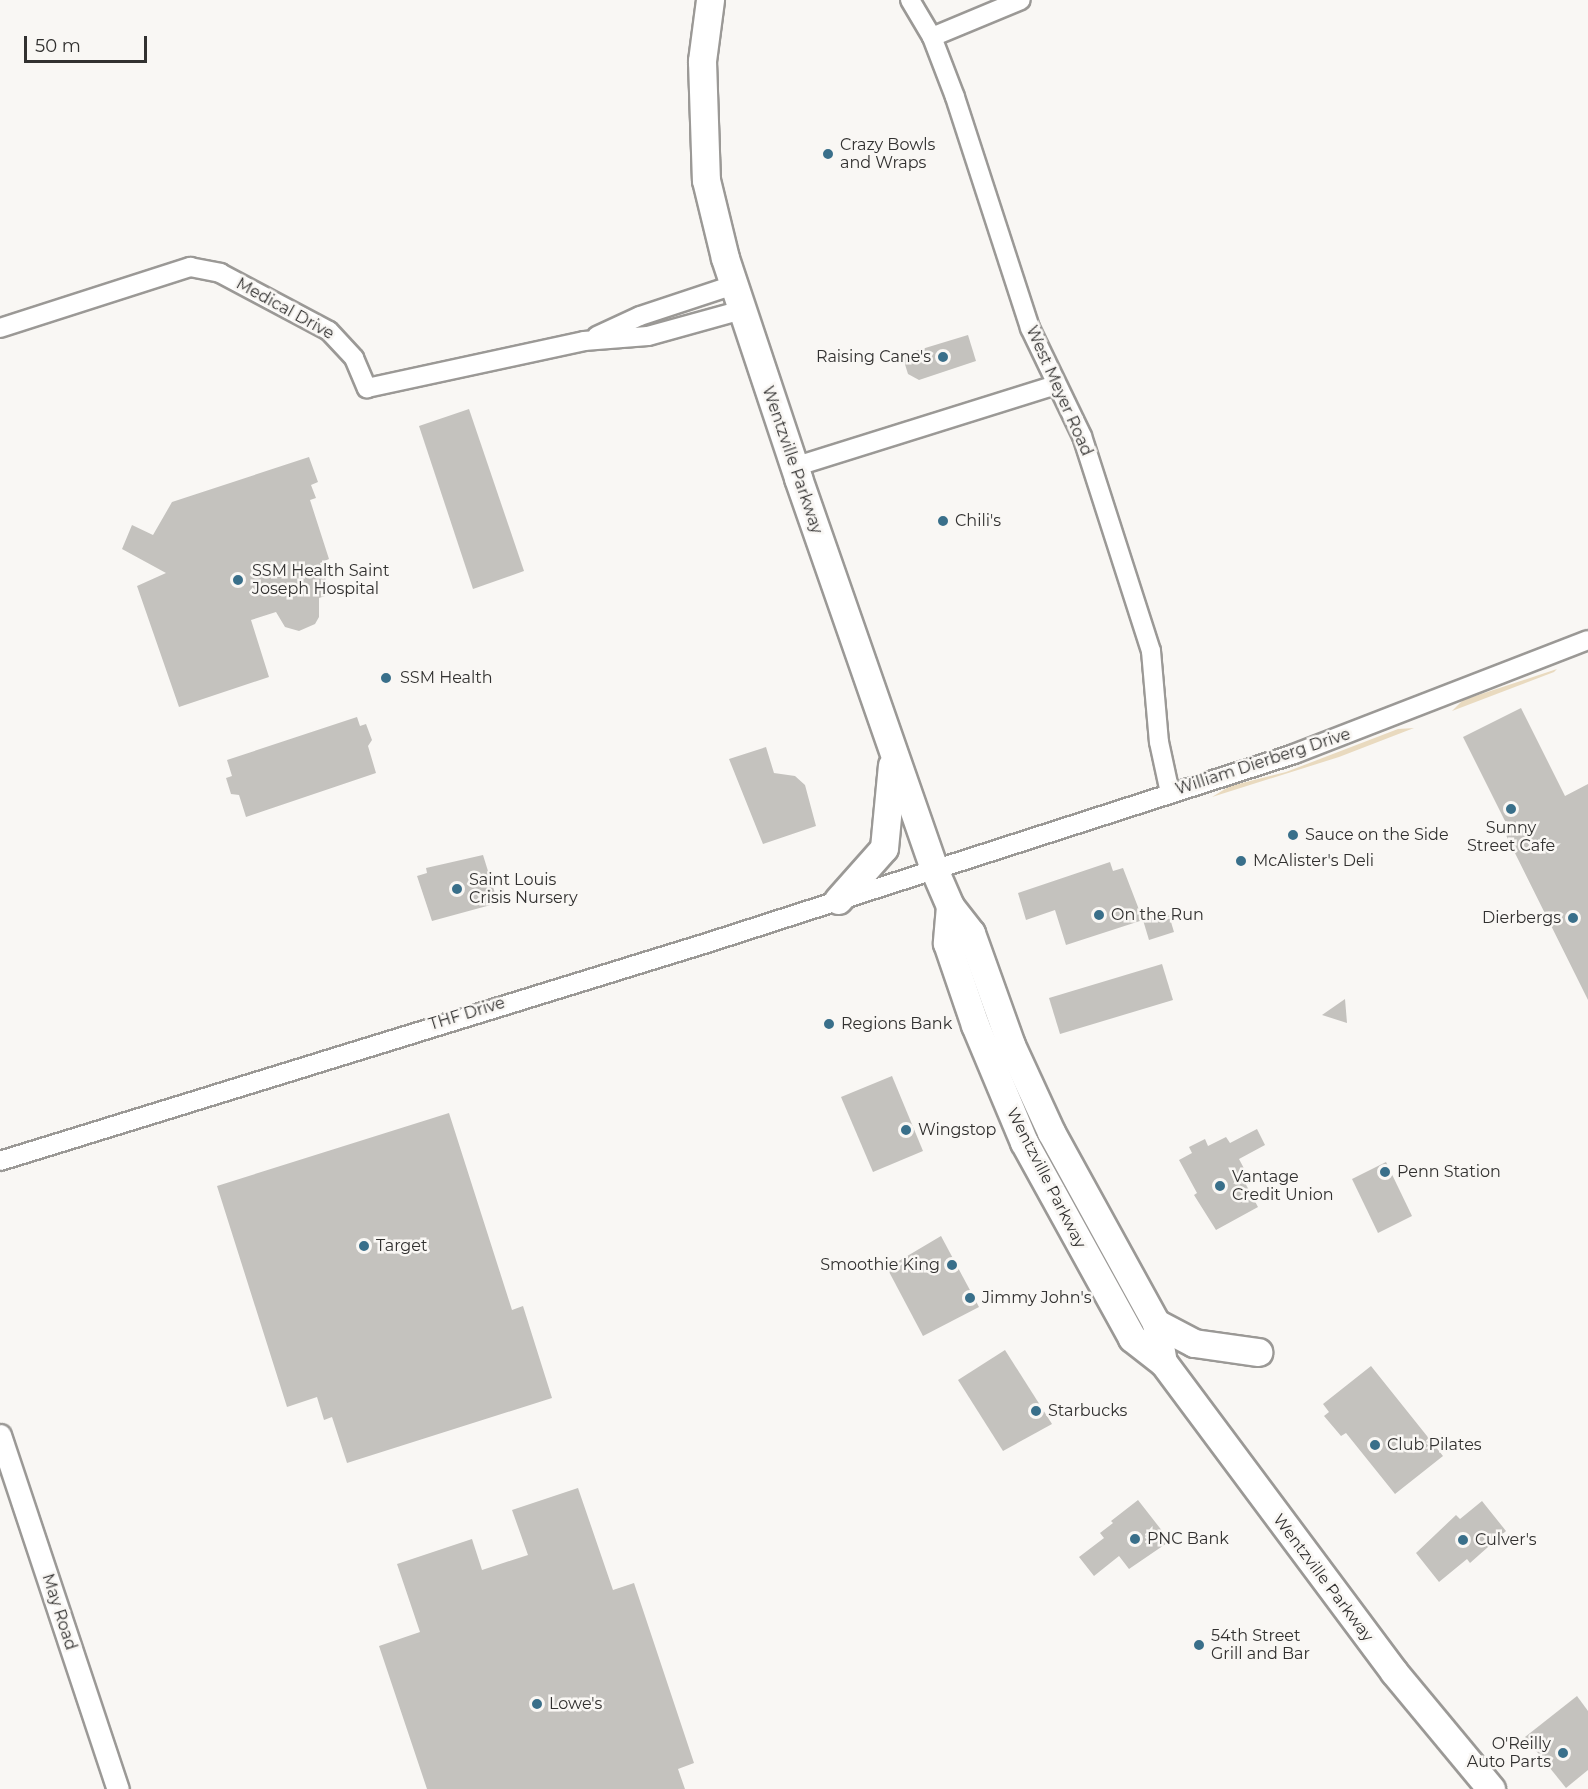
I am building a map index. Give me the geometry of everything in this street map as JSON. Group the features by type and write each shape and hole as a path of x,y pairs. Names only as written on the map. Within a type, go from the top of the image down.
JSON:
{"main road":[{"name":"Wentzville Parkway","path":"710,0 702,61 706,180 734,285 794,467 934,870 950,906 971,933 1011,1045 1051,1132 1156,1323 1163,1362"},
{"path":"838,900 884,848 893,752"},
{"name":"Wentzville Parkway","path":"950,906 947,943 975,1025 1024,1142 1132,1338 1163,1362 1381,1656 1491,1789"},
{"path":"1156,1323 1194,1343 1258,1352"}],"street":[{"name":"West Meyer Road","path":"910,0 932,37 1030,328 1082,436 1151,651 1159,742 1170,793"},
{"path":"932,37 1021,0"},
{"name":"Medical Drive","path":"0,328 165,272 190,267 220,273 329,331 354,357 367,388 584,341 648,336 742,310"},
{"name":"Medical Drive","path":"584,341 640,316 734,285"},
{"path":"794,467 1056,385"},
{"name":"William Dierberg Drive","path":"934,870 1343,736 1424,701 1588,640"},
{"name":"THF Drive","path":"0,1161 934,870"},
{"name":"May Road","path":"0,1435 118,1789"}],"shaded area":[{"path":"1557,669 1554,672 1452,711 1463,700"},
{"path":"1414,728 1339,757 1212,797 1230,786 1286,772 1398,729"}],"building":[{"name":"Raising Cane's","path":"968,335 976,361 919,380 908,374 903,358 912,352"},
{"path":"469,409 524,571 473,589 419,426"},
{"name":"SSM Health Saint Joseph Hospital","path":"309,457 318,482 311,485 316,498 310,500 329,559 320,563 331,594 319,598 319,617 315,624 299,631 285,627 276,612 251,620 269,677 179,707 137,586 166,573 122,549 132,525 153,535 172,502"},
{"path":"1521,708 1565,796 1588,784 1588,1000 1503,829 1508,827 1463,737"},
{"path":"357,717 360,726 366,724 372,740 368,746 376,773 246,817 239,795 231,794 226,778 232,776 227,760"},
{"path":"766,747 774,773 795,776 805,785 816,826 763,844 729,759"},
{"name":"Saint Louis Crisis Nursery","path":"483,855 498,903 432,921 417,876 427,873 426,868"},
{"path":"1110,862 1113,871 1123,868 1143,920 1066,945 1055,910 1026,920 1018,893"},
{"path":"1168,912 1174,932 1149,940 1143,920"},
{"path":"1162,964 1173,1000 1060,1034 1049,998"},
{"path":"1345,999 1347,1023 1322,1015"},
{"path":"892,1076 923,1151 873,1172 841,1097"},
{"name":"Target","path":"449,1113 512,1310 523,1306 552,1398 347,1463 332,1417 324,1420 317,1397 287,1407 217,1186"},
{"name":"Vantage Credit Union","path":"1257,1129 1265,1145 1239,1159 1248,1176 1243,1179 1258,1207 1216,1230 1194,1195 1197,1193 1179,1160 1192,1153 1189,1147 1205,1139 1208,1146 1226,1137 1230,1143"},
{"path":"1386,1162 1412,1216 1378,1233 1352,1179"},
{"path":"941,1236 979,1307 923,1336 887,1268"},
{"path":"1005,1350 1052,1424 1003,1451 958,1380"},
{"path":"1371,1366 1443,1456 1395,1494 1346,1433 1341,1436 1324,1416 1329,1412 1323,1404"},
{"name":"Lowe's","path":"578,1488 613,1590 634,1583 694,1763 678,1769 685,1789 427,1789 379,1646 420,1632 397,1564 472,1539 482,1570 528,1555 512,1510"},
{"name":"PNC Bank","path":"1138,1500 1170,1541 1129,1569 1119,1556 1094,1576 1079,1557 1104,1538 1100,1533 1113,1523 1111,1521"},
{"name":"Culver's","path":"1482,1501 1506,1531 1470,1563 1467,1559 1439,1582 1416,1553 1456,1515 1460,1519"},
{"name":"O'Reilly Auto Parts","path":"1577,1696 1588,1711 1588,1770 1566,1788 1525,1737"}],"place":[{"name":"Crazy Bowls and Wraps","path":"828,154"},
{"name":"Raising Cane's","path":"943,357"},
{"name":"Chili's","path":"943,521"},
{"name":"SSM Health Saint Joseph Hospital","path":"238,580"},
{"name":"SSM Health","path":"386,678"},
{"name":"Sunny Street Cafe","path":"1511,809"},
{"name":"Sauce on the Side","path":"1293,835"},
{"name":"McAlister's Deli","path":"1241,861"},
{"name":"Saint Louis Crisis Nursery","path":"457,889"},
{"name":"On the Run","path":"1099,915"},
{"name":"Dierbergs","path":"1573,918"},
{"name":"Regions Bank","path":"829,1024"},
{"name":"Wingstop","path":"906,1130"},
{"name":"Penn Station","path":"1385,1172"},
{"name":"Vantage Credit Union","path":"1220,1186"},
{"name":"Target","path":"364,1246"},
{"name":"Smoothie King","path":"952,1265"},
{"name":"Jimmy John's","path":"970,1298"},
{"name":"Starbucks","path":"1036,1411"},
{"name":"Club Pilates","path":"1375,1445"},
{"name":"PNC Bank","path":"1135,1539"},
{"name":"Culver's","path":"1463,1540"},
{"name":"54th Street Grill and Bar","path":"1199,1645"},
{"name":"Lowe's","path":"537,1704"},
{"name":"O'Reilly Auto Parts","path":"1563,1753"}]}
